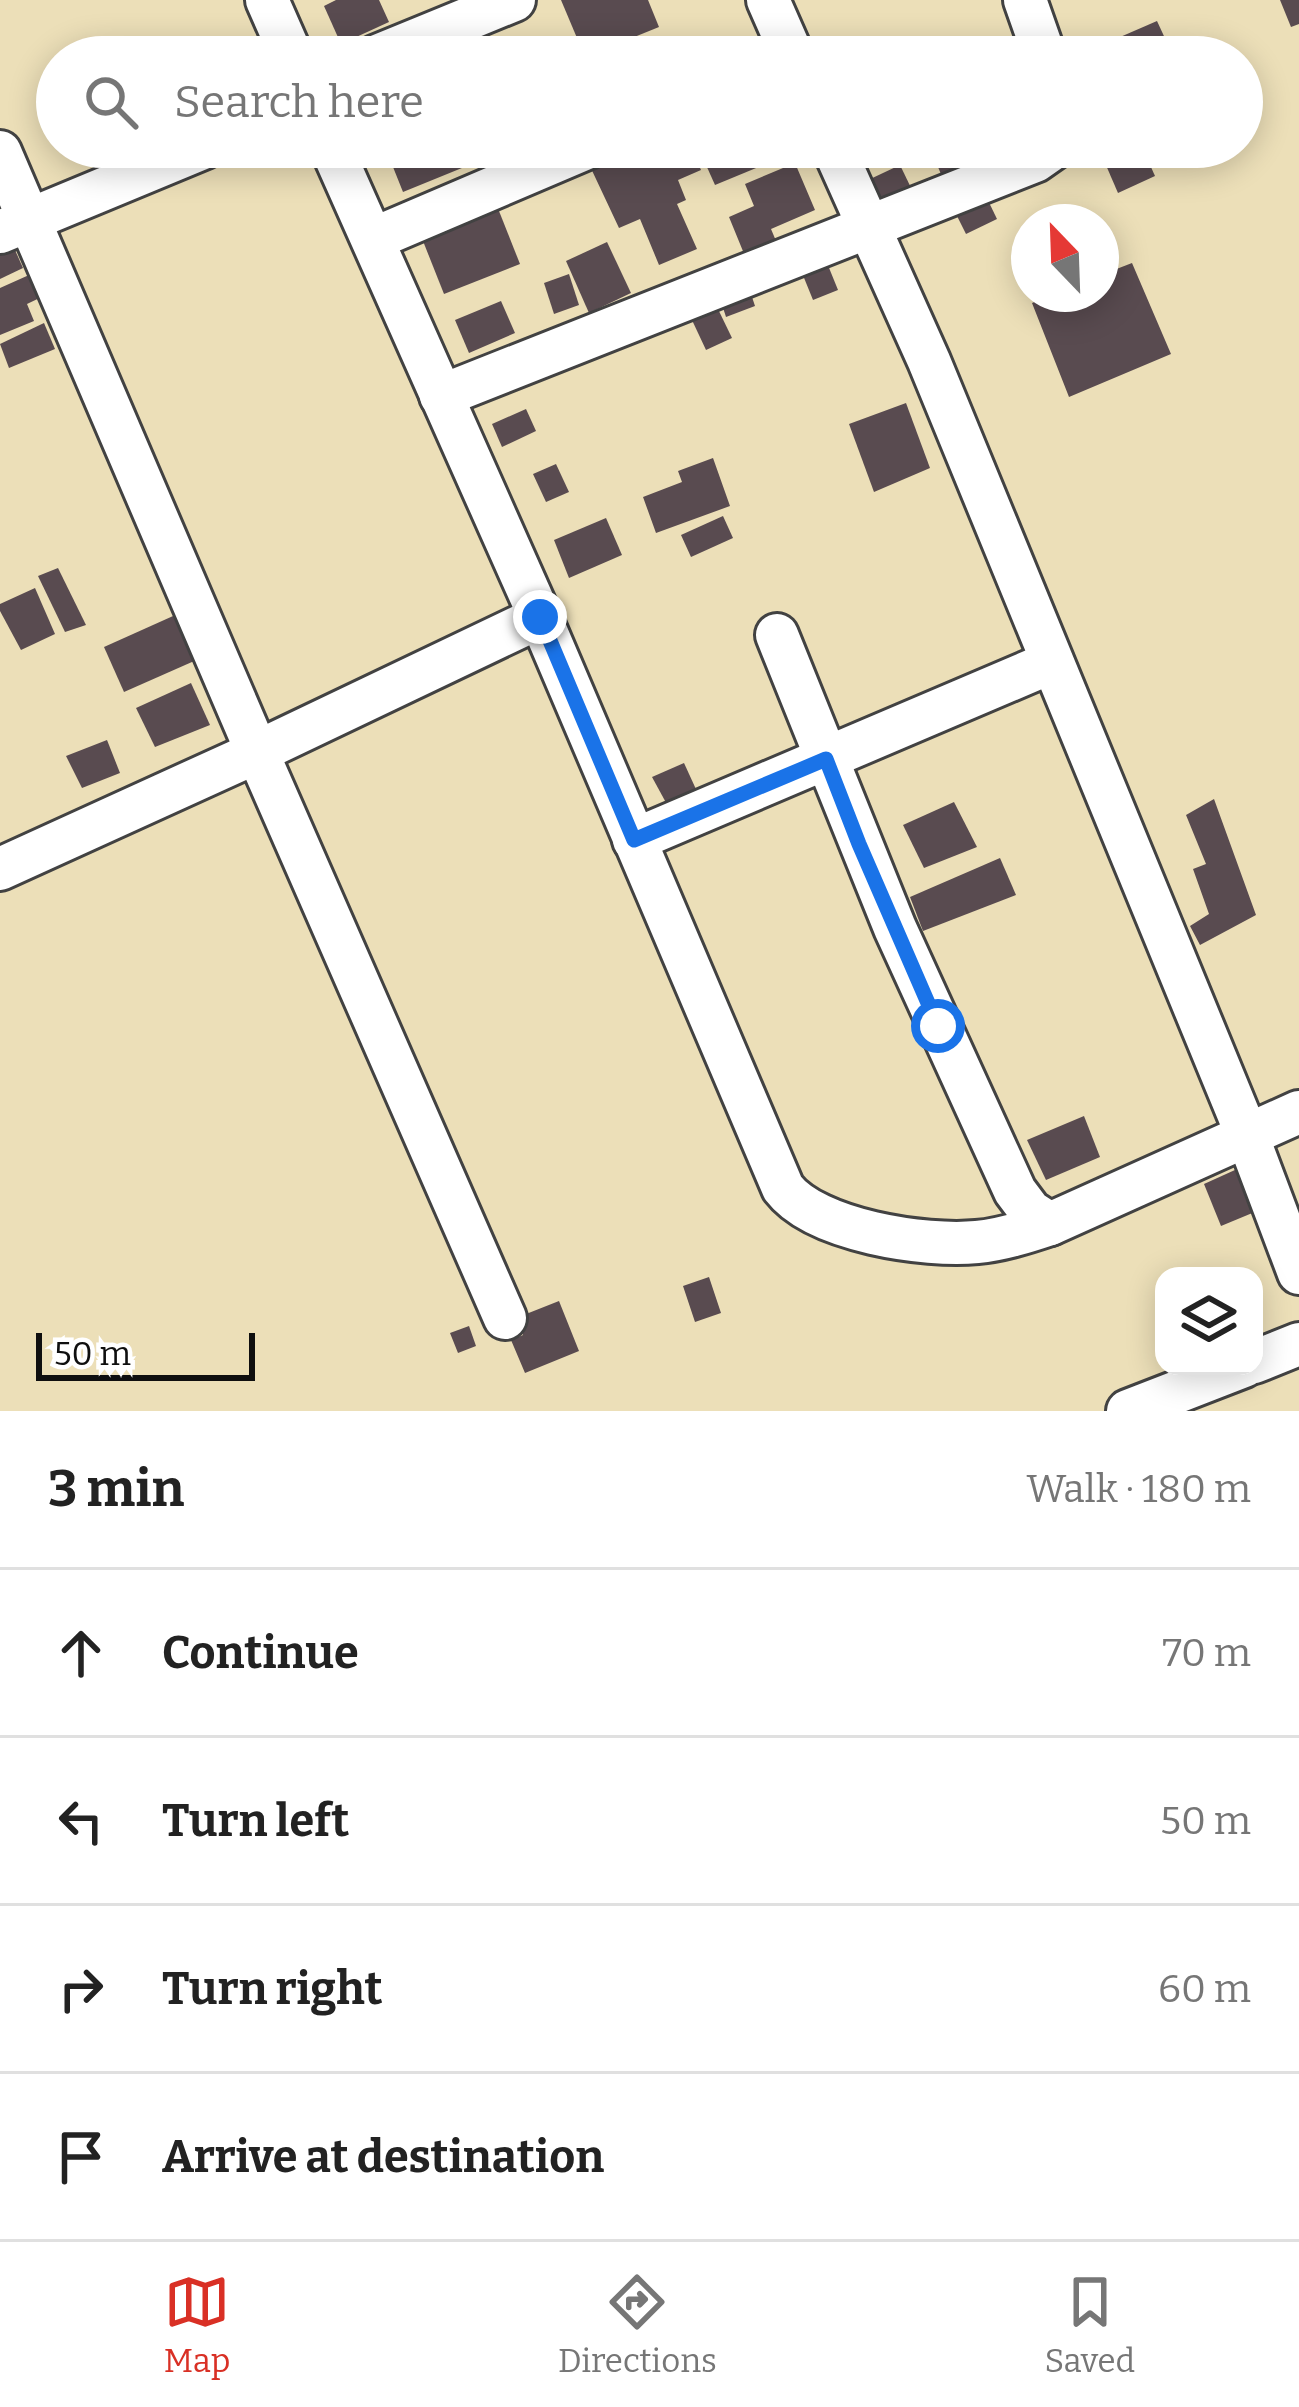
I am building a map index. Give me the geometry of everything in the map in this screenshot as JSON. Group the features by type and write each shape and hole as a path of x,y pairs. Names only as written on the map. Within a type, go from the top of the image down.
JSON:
{"street":[{"path":"268,0 283,36"},
{"path":"426,36 514,0"},
{"path":"768,0 782,36"},
{"path":"1025,0 1038,36"},
{"path":"0,152 505,1318"},
{"path":"0,232 155,168"},
{"path":"341,168 540,617 770,1162 792,1200 844,1225 909,1240 981,1242 1050,1224 1299,1112"},
{"path":"373,239 540,168"},
{"path":"842,168 938,382 1299,1273"},
{"path":"441,396 1017,168"},
{"path":"0,869 540,617"},
{"path":"777,634 895,928 1015,1191 1030,1211 1050,1224"},
{"path":"634,840 1052,662"},
{"path":"1263,1359 1299,1345"},
{"path":"1128,1411 1221,1375"}],"shaded area":[{"path":"0,0 1299,0 1299,1411 0,1411"}],"building":[{"path":"336,0 379,0 389,22 358,36 337,36 324,6"},
{"path":"561,0 648,0 659,27 637,36 576,36"},
{"path":"1280,0 1299,0 1299,24 1291,27"},
{"path":"1157,21 1164,36 1122,36"},
{"path":"393,168 462,168 403,192"},
{"path":"591,168 700,168 678,180 686,200 677,204 697,249 659,265 640,219 619,228"},
{"path":"707,168 756,168 715,185"},
{"path":"783,168 797,168 815,210 771,229 779,248 747,261 729,217 754,206 745,184"},
{"path":"901,168 914,194 878,210 866,181"},
{"path":"938,168 971,168 943,179"},
{"path":"1107,168 1151,168 1155,176 1118,193"},
{"path":"980,184 997,219 966,234 949,200"},
{"path":"497,206 520,264 444,294 421,236"},
{"path":"11,241 23,268 0,279 0,246"},
{"path":"607,242 631,293 589,313 566,261"},
{"path":"825,258 838,290 813,300 800,268"},
{"path":"1132,263 1171,354 1069,397 1036,312 1119,312 1119,268"},
{"path":"38,271 50,293 27,304 34,321 0,335 0,288"},
{"path":"569,274 579,305 554,314 544,283"},
{"path":"747,282 755,306 726,317 718,292"},
{"path":"501,301 515,333 469,353 455,320"},
{"path":"717,307 732,338 706,350 691,318"},
{"path":"44,323 55,349 9,368 0,344"},
{"path":"906,403 930,468 874,492 849,424"},
{"path":"526,409 536,431 502,447 492,424"},
{"path":"713,458 730,506 656,533 643,497 682,482 678,471"},
{"path":"556,464 569,492 546,502 533,474"},
{"path":"723,516 733,538 691,557 681,535"},
{"path":"606,518 622,555 569,578 554,540"},
{"path":"58,568 86,625 65,632 38,576"},
{"path":"35,588 55,634 21,650 0,604"},
{"path":"182,612 201,658 124,692 104,647"},
{"path":"191,683 210,725 155,747 136,708"},
{"path":"107,740 120,773 82,788 66,756"},
{"path":"684,763 700,798 670,810 652,777"},
{"path":"1214,799 1256,915 1200,945 1190,926 1209,914 1193,869 1206,864 1186,815"},
{"path":"954,802 977,847 924,868 903,825"},
{"path":"1000,858 1016,895 923,931 910,897"},
{"path":"1084,1116 1100,1157 1046,1180 1027,1140"},
{"path":"1246,1165 1262,1209 1221,1226 1204,1184"},
{"path":"709,1277 721,1313 695,1322 683,1286"},
{"path":"559,1301 579,1351 525,1373 511,1340 523,1335 516,1318"},
{"path":"469,1326 476,1346 458,1353 450,1333"}],"route":[{"path":"540,617 634,840 826,759 938,1026"}]}
